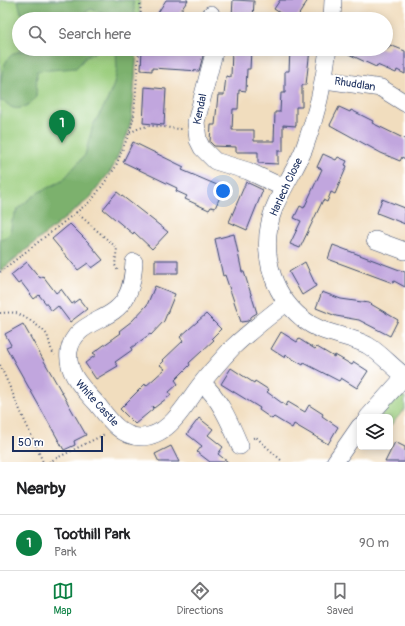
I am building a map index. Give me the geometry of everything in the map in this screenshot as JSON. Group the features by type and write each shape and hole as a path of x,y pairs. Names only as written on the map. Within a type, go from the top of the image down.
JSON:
{"street":[{"path":"332,12 333,0"},
{"name":"Kendal","path":"213,56 198,112 196,128 198,140 202,148 215,161 244,170 284,188"},
{"name":"Harlech Close","path":"327,56 325,80 311,130 303,152 284,188 269,228 267,250 273,278 286,303 310,325 319,330 368,346 405,376"},
{"name":"Rhuddlan","path":"325,80 381,88 405,103"},
{"path":"375,240 405,250"},
{"name":"White Castle","path":"129,271 126,297 121,304 106,316 78,332 70,345 69,358 74,377 118,427 133,436 148,436 161,431 174,420 202,383 246,335 286,303"},
{"path":"371,414 405,376"},
{"path":"202,383 214,396 240,446"},
{"path":"334,462 357,430"}],"path":[{"path":"140,0 141,12"},
{"path":"0,272 92,200 115,168 129,134 134,116 138,56"},
{"path":"129,134 140,127 146,126 178,129 196,128"},
{"path":"76,212 117,248 116,265 129,271"},
{"path":"0,313 15,313 22,315 46,334 54,355 69,358"},
{"path":"0,364 43,462"},
{"path":"49,462 118,427"},
{"path":"240,446 256,437 283,462"}],"green space":[{"path":"0,0 139,0 140,12 12,12 12,56 136,56 132,116 128,133 112,169 90,198 0,271"},
{"path":"18,0 133,0 134,12 98,12 91,9 86,12 21,12"},
{"path":"11,55 88,56 76,68 37,71 36,97 22,108 18,109 0,101 2,73 7,60"},
{"path":"116,56 136,56 132,116 128,133 112,169 90,198 0,271 0,241 10,234 12,221 18,208 39,192 62,181 85,155 93,125 106,103 114,84 117,69"},
{"path":"399,395 405,397 405,409 393,423 393,414 381,414"}],"building":[{"path":"166,0 188,0 180,12 158,12"},
{"path":"233,0 254,1 253,12 232,12"},
{"path":"280,0 308,0 300,12 278,12 274,9"},
{"path":"393,46 405,51 405,74 397,70 396,73 377,65 376,67 353,56 393,56"},
{"path":"142,56 203,56 199,71 152,68 152,71 141,70"},
{"path":"232,56 251,56 250,69 247,69 246,91 239,90 238,109 233,109 232,130 254,130 254,141 274,141 275,112 280,112 281,93 285,93 285,71 289,71 290,56 309,56 306,85 302,85 302,107 296,107 296,126 283,125 283,151 278,151 278,164 258,163 258,152 236,152 236,147 214,146 210,142 211,125 215,125 218,95 224,95 226,76 231,77"},
{"path":"145,87 166,89 164,125 143,123"},
{"path":"339,107 350,112 351,110 373,121 372,123 405,139 405,159 402,157 400,161 381,153 330,125"},
{"path":"133,142 184,167 182,170 224,188 215,208 211,207 209,210 185,199 187,196 176,191 177,188 123,162"},
{"path":"323,154 336,160 338,157 347,161 345,165 347,166 335,194 331,192 327,202 323,200 300,248 290,244 301,221 294,218 300,206 304,208 322,169 317,167"},
{"path":"246,182 263,190 247,230 229,222"},
{"path":"117,192 168,232 152,249 134,232 133,234 103,209"},
{"path":"382,199 405,208 405,224 377,213"},
{"path":"70,224 103,260 92,268 88,263 78,270 52,239"},
{"path":"234,234 242,272 244,272 257,313 248,321 241,322 225,275 223,276 215,239"},
{"path":"333,245 405,272 405,287 394,281 393,283 328,259"},
{"path":"155,260 178,260 178,273 155,273"},
{"path":"27,262 40,278 43,276 56,293 61,289 72,304 79,299 87,309 70,322 58,306 52,311 39,295 34,299 21,282 18,284 11,275"},
{"path":"305,262 316,286 302,295 289,272"},
{"path":"155,286 175,294 164,321 151,335 150,334 131,348 132,350 115,362 118,366 96,379 85,363 96,355 93,353 121,333 119,331 132,321 147,305"},
{"path":"322,292 341,299 369,303 398,320 390,336 359,320 336,316 316,308"},
{"path":"206,314 221,329 212,338 214,340 189,363 190,365 175,380 178,384 169,392 171,395 154,408 152,406 153,409 135,424 120,409 145,384 146,386 165,369 160,365 164,361 163,360 183,341 180,337"},
{"path":"23,324 86,435 74,441 75,445 64,450 6,347 11,345 5,334"},
{"path":"281,332 297,342 299,339 315,349 317,347 352,365 354,362 368,371 357,388 341,378 339,381 304,363 303,365 286,355 285,358 271,349"},
{"path":"231,368 254,383 255,381 269,390 267,392 286,406 288,402 305,412 309,405 323,414 322,416 338,427 328,444 294,424 292,428 274,417 272,419 259,410 260,408 221,384"},
{"path":"199,418 213,429 208,435 223,447 218,454 228,462 210,462 197,452 202,446 187,434"},
{"path":"395,442 405,447 405,462 385,462 391,450 393,450"},
{"path":"171,446 179,462 159,462 155,454"}],"place":[{"name":"Toothill Park","path":"62,143"}]}
